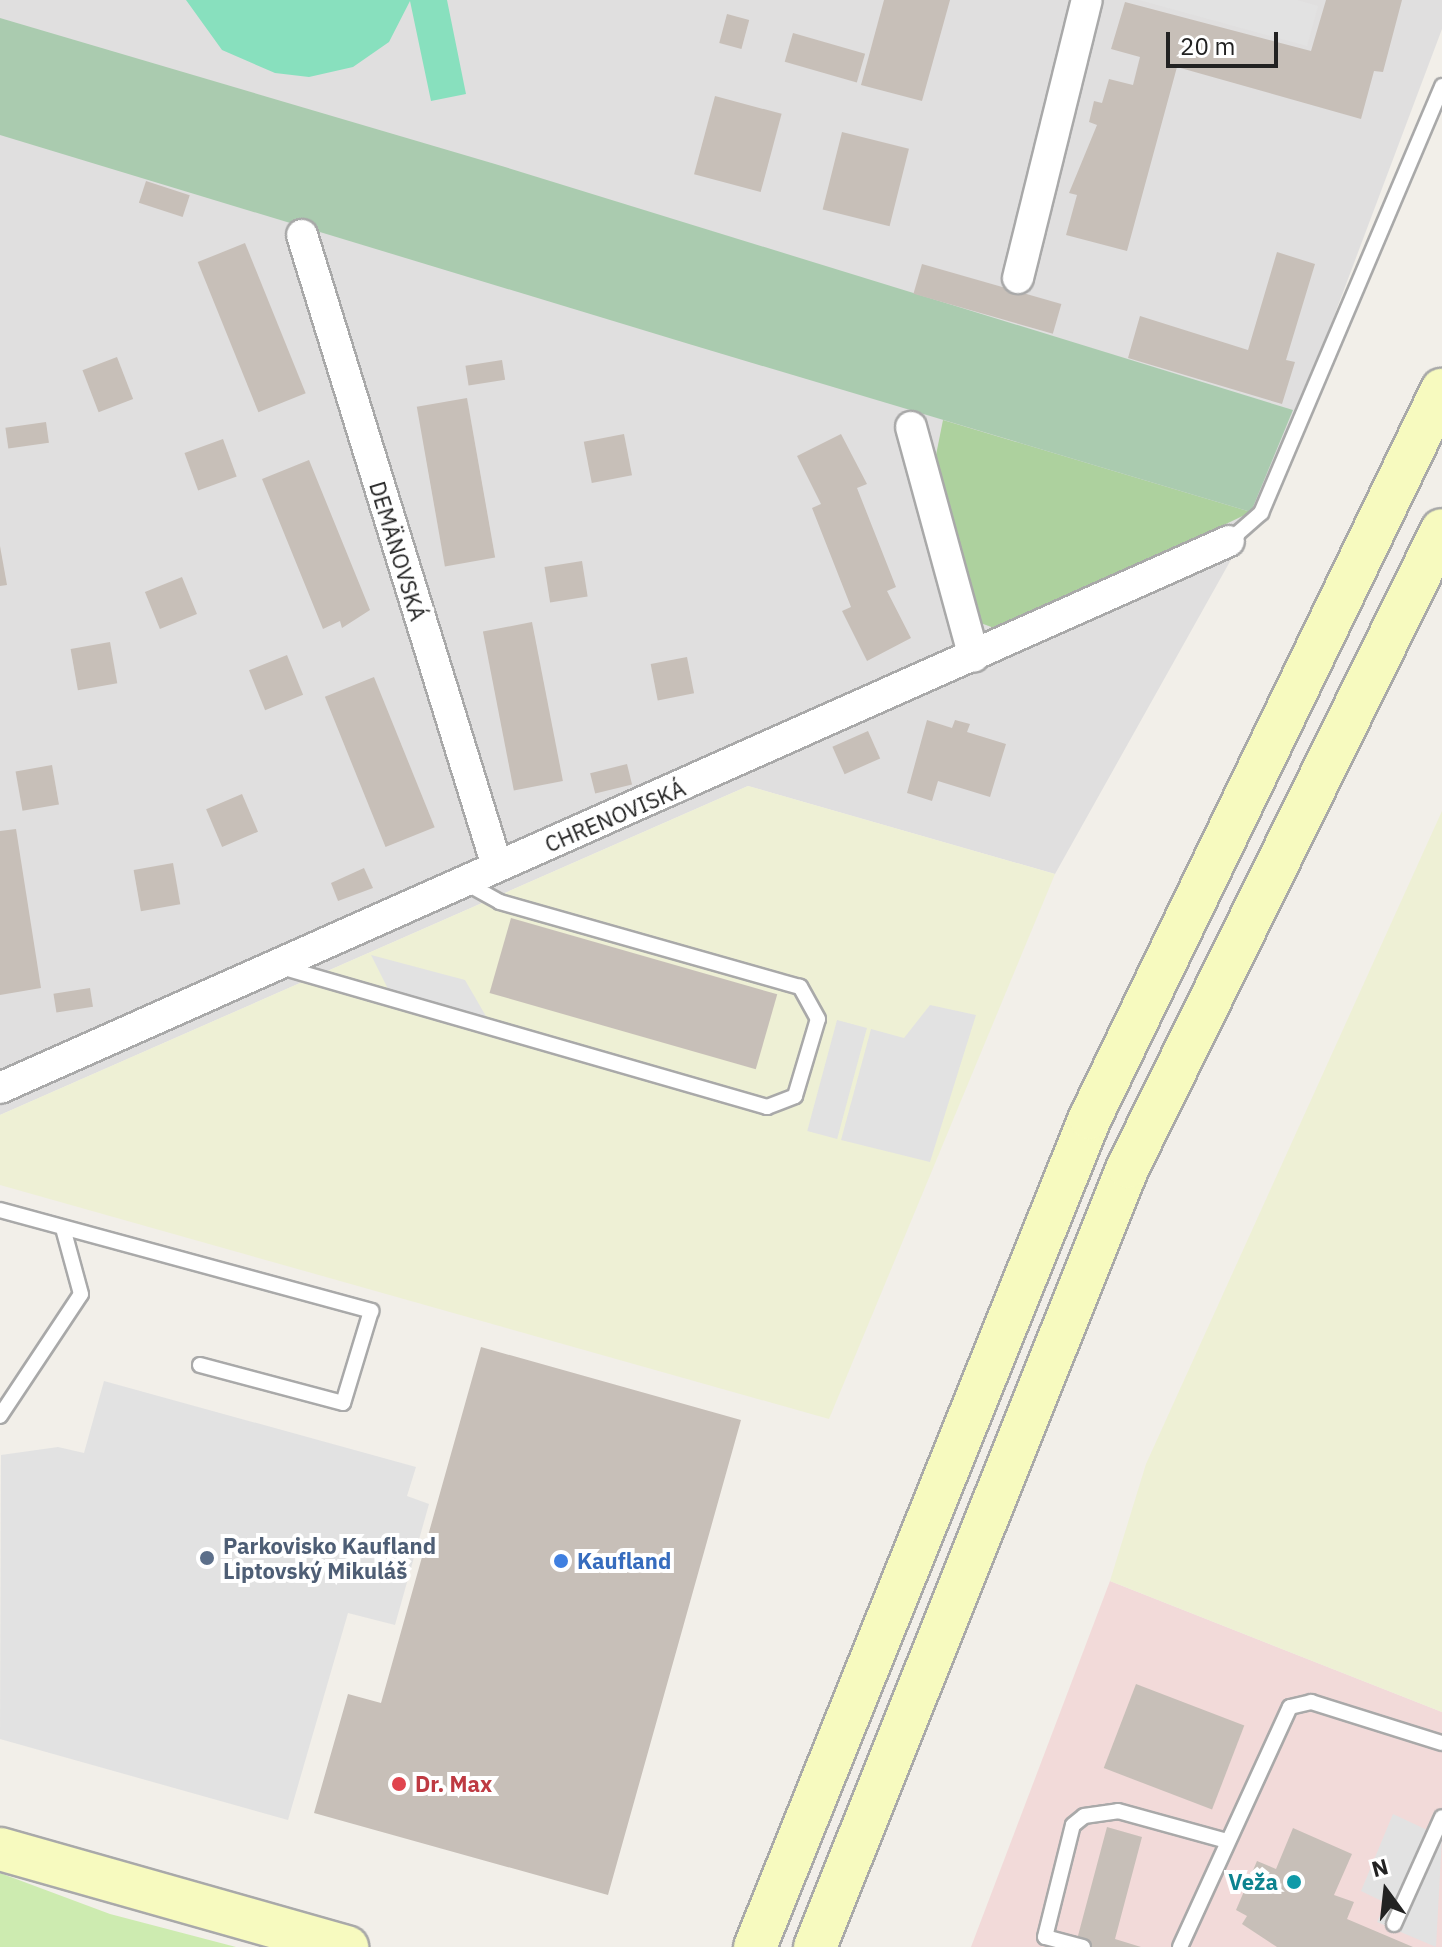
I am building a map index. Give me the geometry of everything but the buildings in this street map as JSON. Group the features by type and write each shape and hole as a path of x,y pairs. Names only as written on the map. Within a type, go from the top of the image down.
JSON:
{"main road":[{"path":"755,1947 1090,1118 1442,390"},
{"path":"815,1947 843,1884 1128,1167 1442,530"},
{"path":"0,1849 347,1947"},
{"path":"843,1884 850,1947"}],"street":[{"path":"1018,278 1087,0"},
{"name":"DEMÄNOVSKÁ","path":"302,235 497,866"},
{"path":"911,427 974,657"},
{"name":"CHRENOVISKÁ","path":"0,1088 1229,541"}],"lane":[{"path":"1229,541 1261,513 1442,86"},
{"path":"273,964 767,1107 795,1096 818,1019 800,987 500,902 462,882"},
{"path":"0,1210 371,1311 343,1403 200,1365"},
{"path":"2,1416 81,1294 63,1228"},
{"path":"1180,1947 1290,1707 1311,1702 1442,1743"},
{"path":"1083,1947 1045,1937 1073,1825 1084,1816 1118,1811 1227,1841"},
{"path":"1394,1924 1442,1817"}],"shaded area":[{"path":"0,0 1442,0 1442,29 1301,404 1242,540 1055,874 748,786 0,1115"},
{"path":"1139,0 1297,0 1318,6 1307,46"},
{"path":"371,955 465,980 487,1018 388,989"},
{"path":"930,1005 976,1015 930,1162 841,1140 871,1029 904,1038"},
{"path":"837,1020 867,1028 837,1139 807,1131"},
{"name":"Parkovisko Kaufland Liptovský Mikuláš","path":"104,1381 416,1467 407,1496 429,1504 395,1625 348,1613 288,1820 0,1739 1,1455 58,1447 84,1453"},
{"path":"1110,1581 1442,1712 1442,1947 971,1947"},
{"path":"1393,1814 1442,1837 1436,1947 1377,1922 1386,1903 1361,1891"}],"green space":[{"path":"186,0 447,0 466,94 431,101 410,1 389,42 353,67 309,77 275,73 222,50"},
{"path":"0,18 495,164 1293,410 1251,512 689,344 0,135"},
{"path":"943,420 1251,512 1019,623 994,628 978,622 936,455"},
{"path":"748,786 1055,874 829,1419 0,1185 0,1115"},
{"path":"1442,811 1442,1712 1110,1581 1146,1464"},
{"path":"0,1873 110,1914 236,1947 0,1947"}],"place":[{"name":"Parkovisko Kaufland Liptovský Mikuláš","path":"207,1558"},
{"name":"Kaufland","path":"561,1561"},
{"name":"Dr. Max","path":"399,1784"},
{"name":"Veža","path":"1294,1882"}]}
